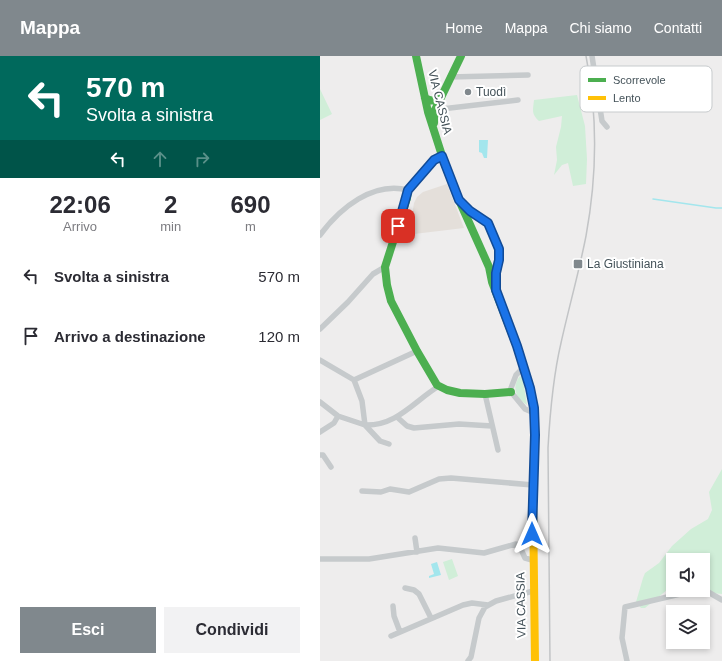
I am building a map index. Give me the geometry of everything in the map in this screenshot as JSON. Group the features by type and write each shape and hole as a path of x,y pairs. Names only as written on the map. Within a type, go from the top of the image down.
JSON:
{"main road":[{"name":"VIA CASSIA","path":"416,56 425,98 434,115 435,132 442,156 459,200 485,258 493,284 524,367 532,395 535,435 532,560 535,661"},
{"path":"431,108 442,94 461,56"},
{"path":"425,98 434,101 442,94"},
{"path":"442,156 434,160 408,190 407,198 386,266 385,276 389,294 417,351 432,378 439,386 453,392 485,394 511,392"},
{"name":"VIA CASSIA","path":"459,200 468,210 488,223 499,249 496,273 496,290"},
{"path":"472,227 474,221 480,218"},
{"path":"485,258 488,261 492,260 497,258 499,254"}],"street":[{"path":"592,56 594,66"},
{"path":"450,77 483,77 528,74"},
{"path":"431,108 518,100"},
{"path":"601,112 602,121 607,127"},
{"path":"320,235 342,210 364,196 389,188 408,190"},
{"path":"320,329 348,302 373,274 386,266"},
{"path":"354,380 417,351"},
{"path":"320,360 354,380 362,401 366,425 380,441 389,444"},
{"path":"524,367 516,376 511,392 525,409 534,413"},
{"path":"320,402 338,416 366,425 380,424 397,417 439,386"},
{"path":"485,394 498,450"},
{"path":"320,432 334,423 338,416"},
{"path":"397,417 410,428 459,424 492,426"},
{"path":"320,455 323,455 331,467"},
{"path":"362,491 381,492 390,489 409,492 439,479 451,478 533,485"},
{"path":"415,538 417,552"},
{"path":"320,559 369,559 438,548 484,553 517,544 525,558 532,560"},
{"path":"405,588 414,590 419,594 431,618"},
{"path":"468,661 471,657 483,610 488,605 496,601 533,591"},
{"path":"710,593 722,600"},
{"path":"627,661 622,638 622,624 625,607 667,597"},
{"path":"391,636 463,605 472,603 488,605"},
{"path":"393,606 394,616 400,632"}],"shaded area":[{"path":"447,184 464,228 414,234 412,217 414,203 417,197 423,192"}],"green space":[{"path":"320,89 332,114 320,120"},
{"path":"577,95 580,112 581,112 585,126 587,159 586,184 573,186 568,163 562,165 554,175 557,160 556,147 562,116 539,121 534,114 534,100"},
{"path":"520,376 523,380 527,405 520,399 515,388 517,380"},
{"path":"722,469 722,594 712,593 710,591 710,553 667,553 672,546 691,529 708,519 712,510 709,492"},
{"path":"666,554 666,591 645,608 641,608 636,602 645,573 659,563"},
{"path":"452,559 458,576 449,580 443,562"}],"water":[{"path":"479,140 488,140 487,158 484,158 482,153 479,152"},
{"path":"437,562 441,575 429,578 429,576 434,574 431,564"}],"waterway":[{"path":"653,199 722,208"}],"railway":[{"path":"586,56 588,66"},
{"path":"550,661 548,448 551,408 558,356 590,214 595,146 593,112"}],"traffic: fast":[{"path":"416,56 428,112 445,165 489,267 492,282 517,347 530,388 534,408 535,435 533,501"},
{"path":"434,123 435,110 461,56"},
{"path":"425,98 434,100 442,94"},
{"path":"442,156 434,160 408,190 407,198 385,267 391,301 417,351 437,385 447,390 460,393 485,394 511,392"},
{"path":"464,205 472,213 488,223 499,249 496,283"}],"traffic: slow":[{"path":"533,501 535,661"}],"place":[{"name":"Tuodì","path":"468,92"},
{"name":"La Giustiniana","path":"578,264"}],"route":[{"path":"398,226 408,190 434,160 442,156 459,200 475,215 488,223 499,249 499,260 496,273 496,290 517,346 533,399 535,435 532,534"}]}
